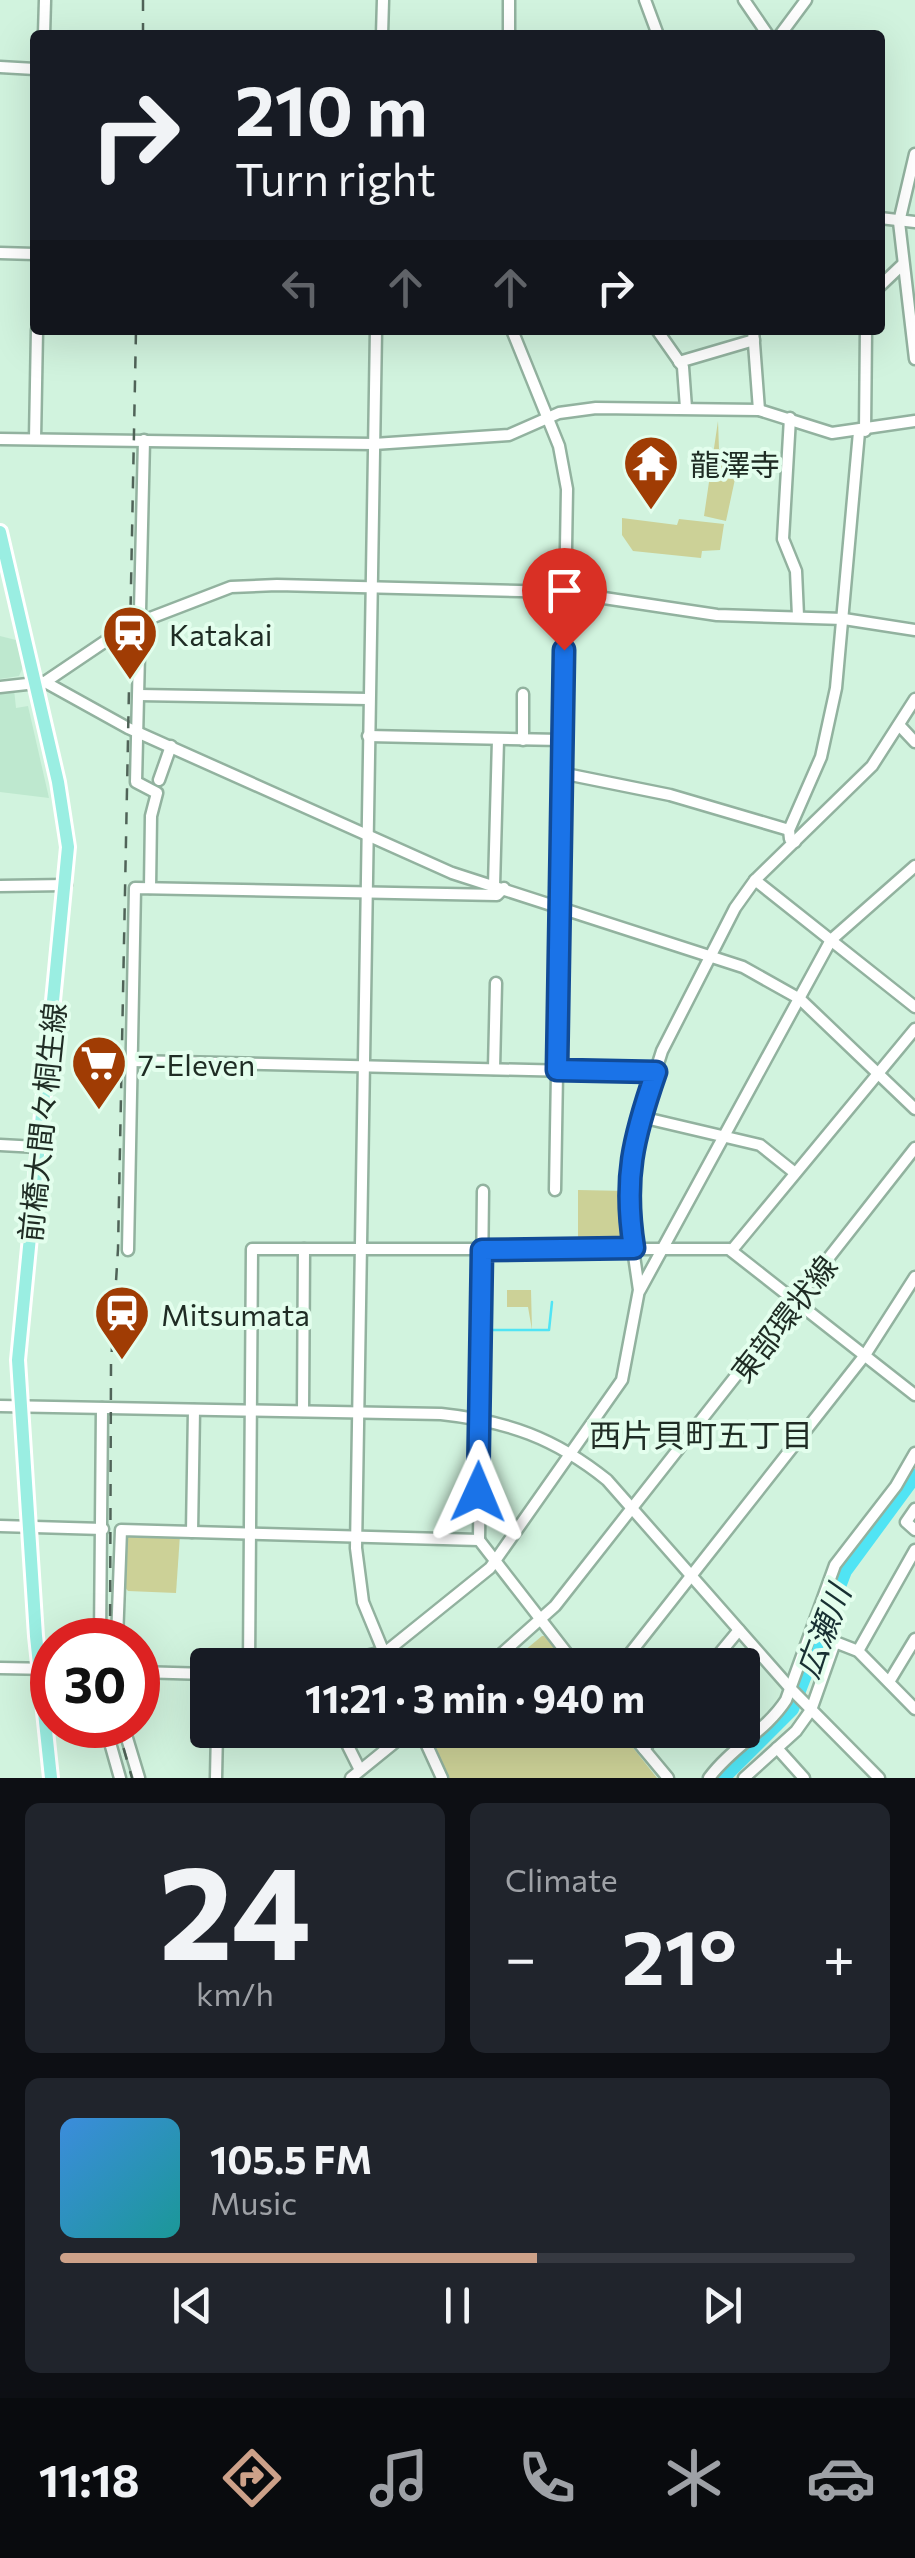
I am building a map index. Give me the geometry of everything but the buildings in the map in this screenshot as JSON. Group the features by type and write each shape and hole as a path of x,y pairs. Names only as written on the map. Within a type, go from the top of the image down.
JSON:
{"main road":[{"name":"前橋大間々桐生線","path":"0,532 39,682 64,812 66,885 18,1360 27,1525 39,1618"},
{"name":"前橋大間々桐生線","path":"50,1748 51,1778"}],"street":[{"path":"44,30 45,0"},
{"path":"382,30 383,0"},
{"path":"508,30 509,0"},
{"path":"645,0 656,30"},
{"path":"744,0 765,30"},
{"path":"788,30 806,0"},
{"path":"0,68 30,69"},
{"path":"915,154 899,222 915,360"},
{"path":"885,219 915,222"},
{"path":"0,253 30,254"},
{"path":"885,281 902,265"},
{"path":"35,439 37,335"},
{"path":"376,335 356,1537 363,1602 381,1648"},
{"path":"514,335 559,446 567,488 555,1190"},
{"path":"660,335 685,373 686,408"},
{"path":"679,362 754,335 759,410"},
{"path":"789,830 825,744 844,619 862,431 866,335"},
{"path":"0,439 374,444 509,435 548,418 596,408 759,410 827,432 862,431 915,421"},
{"path":"790,418 784,539 796,571 798,616"},
{"path":"144,440 137,784 157,793 151,816 150,888"},
{"path":"140,622 236,586 371,587 564,592 717,614 844,619 915,630"},
{"path":"0,686 39,682 120,632"},
{"path":"39,682 452,873 710,954 800,999 915,1109"},
{"path":"523,694 523,740"},
{"path":"139,695 368,699"},
{"path":"546,700 563,700"},
{"path":"390,1648 494,1563 626,1373 639,1290 626,1201 640,1117 662,1052 710,954 755,880 872,766 915,700"},
{"path":"899,726 915,742"},
{"path":"368,736 562,740"},
{"path":"128,1250 135,890 496,895 498,740"},
{"path":"158,780 172,746"},
{"path":"561,773 670,795 789,830 795,842"},
{"path":"639,1290 831,940 915,866"},
{"path":"755,880 915,1007"},
{"path":"0,886 66,885"},
{"path":"494,1069 496,982"},
{"path":"732,1250 915,1029"},
{"path":"132,1062 656,1072"},
{"path":"640,1117 764,1147 795,1173"},
{"path":"0,1145 38,1148"},
{"name":"東部環状線","path":"510,1648 542,1621 632,1511 915,1148"},
{"path":"483,1191 479,1540 563,1648"},
{"path":"249,1648 252,1249 732,1250 915,1394"},
{"path":"303,1411 304,1250"},
{"path":"634,1648 865,1355 915,1277"},
{"path":"0,1406 479,1418 522,1428 572,1453 607,1480 792,1690 878,1778"},
{"path":"101,1618 102,1408"},
{"path":"192,1532 194,1410"},
{"path":"709,1778 735,1746 776,1714 792,1690 835,1565 898,1482 915,1453"},
{"path":"915,1509 906,1522 915,1530"},
{"path":"0,1526 103,1529"},
{"path":"118,1618 121,1530 479,1540"},
{"path":"858,1651 915,1550"},
{"path":"724,1648 739,1630"},
{"path":"889,1682 915,1639"},
{"path":"744,1778 776,1748 807,1706 834,1644 858,1651 915,1709"},
{"path":"0,1668 30,1669"},
{"path":"160,1673 190,1673"},
{"path":"112,1748 120,1778"},
{"path":"131,1748 139,1778"},
{"path":"216,1778 217,1748"},
{"path":"347,1748 356,1774 388,1748"},
{"path":"428,1748 442,1778"},
{"path":"776,1748 804,1778"},
{"path":"644,1749 668,1778"}],"shaded area":[{"path":"718,421 719,449 741,451 726,521 704,516"},
{"path":"622,518 677,525 679,519 724,524 720,550 702,551 701,558 633,551 622,535"},
{"path":"0,636 16,640 23,667 19,676 0,679"},
{"path":"14,689 16,708 28,706 49,798 0,792 0,692"},
{"path":"578,1190 628,1191 635,1248 578,1248"},
{"path":"507,1290 531,1290 532,1330 528,1307 507,1307"},
{"path":"125,1534 180,1535 176,1593 128,1591 124,1586"},
{"path":"542,1636 554,1648 528,1648"},
{"path":"432,1748 633,1748 657,1778 446,1778"}],"waterway":[{"path":"493,1330 549,1330 552,1302"},
{"name":"広瀬川","path":"723,1778 792,1709 845,1571 915,1476"}],"railway":[{"path":"143,0 143,30"},
{"path":"110,1618 111,1363 118,1249 136,335"},
{"path":"124,1748 132,1778"}],"place":[{"name":"龍澤寺","path":"651,512"},
{"name":"Katakai","path":"130,682"},
{"name":"7-Eleven","path":"99,1112"},
{"name":"Mitsumata","path":"122,1362"}],"district":[{"name":"西片貝町五丁目","path":"701,1434"}],"route":[{"path":"478,1492 482,1250 634,1248 626,1201 640,1117 656,1072 557,1070 564,650"}]}
